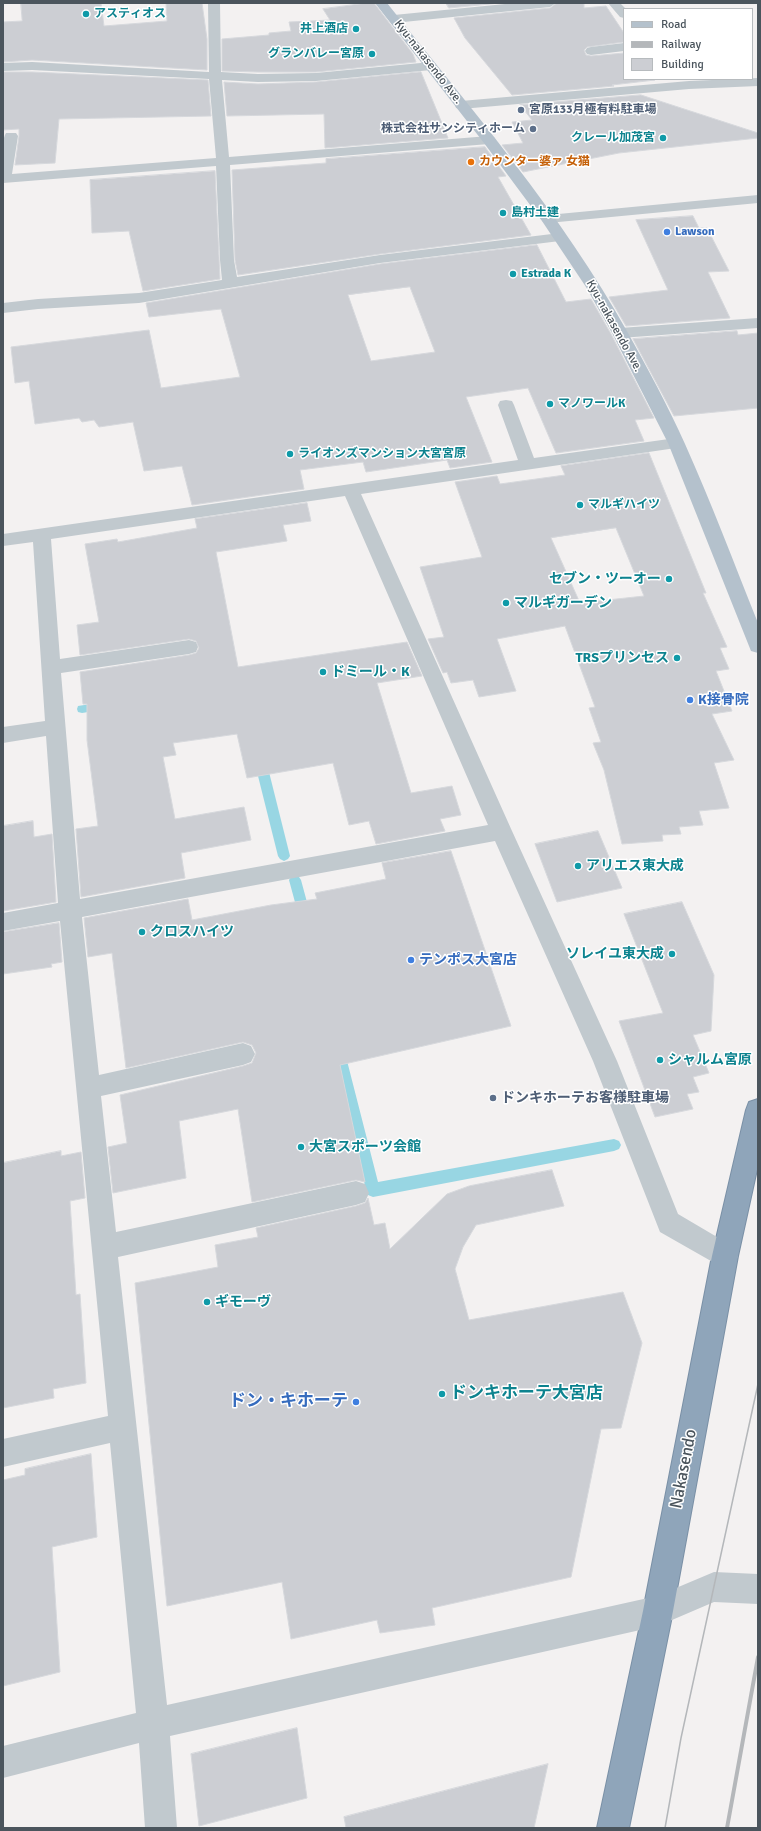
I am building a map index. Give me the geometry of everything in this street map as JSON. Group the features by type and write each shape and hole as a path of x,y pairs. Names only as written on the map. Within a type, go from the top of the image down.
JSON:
{"highway":[{"name":"Nakasendo","path":"613,1828 658,1611 725,1256 758,1110"}],"main road":[{"name":"Kyu-nakasendo Ave.","path":"381,3 489,140 548,219 593,287 620,334 676,443 758,646"}],"street":[{"path":"214,3 215,77 223,161 227,260 230,283"},
{"path":"394,19 550,3"},
{"path":"614,3 623,13"},
{"path":"591,51 623,47"},
{"path":"3,66 258,78 316,77 431,66"},
{"path":"461,105 687,82 758,82"},
{"path":"11,136 3,179 489,140"},
{"path":"548,219 758,199"},
{"path":"3,306 139,298 380,259 560,237"},
{"path":"620,334 758,323"},
{"path":"506,404 528,464"},
{"path":"3,540 42,536 350,489 676,443"},
{"path":"350,489 501,831 605,1061 669,1223 725,1256"},
{"path":"42,536 50,668 70,910 153,1724 160,1828"},
{"path":"50,668 189,647"},
{"path":"3,735 55,727"},
{"path":"3,922 501,831"},
{"path":"88,1088 243,1054"},
{"path":"104,1247 356,1193"},
{"path":"3,1453 122,1427"},
{"path":"3,1762 153,1724 658,1611 714,1587 758,1589"}],"building":[{"path":"21,3 101,3 104,26 167,21 166,3 202,3 207,39 207,70 32,60 3,62 3,22 22,21"},
{"path":"374,3 413,54 416,62 316,72 222,71 222,39 269,35 269,33 291,31 289,22 330,20 323,9"},
{"path":"446,3 500,3 449,8"},
{"path":"557,3 584,3 584,8 606,6 623,32 623,42 587,47 584,50 586,55 591,56 623,53 623,80 655,80 612,85 614,86 512,95 465,38 454,18 550,8"},
{"path":"3,72 208,80 211,116 59,119 55,163 15,165 19,129 3,130"},
{"path":"421,72 448,138 325,148 324,114 227,116 224,82 258,84 316,82"},
{"path":"641,95 758,133 758,138 619,153 523,172 502,145 523,143 512,122 532,120 520,105"},
{"path":"485,147 506,176 498,177 531,235 380,254 238,275 235,260 232,170 326,163 326,159"},
{"path":"215,171 220,279 143,291 129,231 92,233 90,180"},
{"path":"693,216 699,228 707,228 729,271 708,272 730,318 626,326 609,297 668,290 636,220"},
{"path":"537,245 566,302 591,299 611,334 654,418 635,420 644,441 556,453 528,388 466,397 492,462 450,468 447,460 366,472 363,462 300,470 304,489 192,505 182,466 144,471 133,422 99,427 94,420 82,422 79,418 35,424 29,381 15,383 11,347 149,330 161,388 240,377 221,309 149,317 146,303 380,264","holes":["410,287 435,352 371,361 348,295"]},
{"path":"737,331 738,335 758,333 758,408 674,416 633,339"},
{"path":"649,453 706,593 703,593 727,647 720,648 729,669 716,671 732,711 712,714 734,760 714,763 729,808 699,811 703,825 679,827 681,834 662,835 663,841 622,844 604,770 593,743 601,742 589,708 595,707 565,626 497,639 516,691 479,697 473,680 451,683 447,672 443,673 428,639 444,637 420,567 482,557 455,482 497,476 500,484 565,475 561,466","holes":["616,528 644,596 580,603 551,538"]},
{"path":"307,503 311,521 283,525 287,541 216,552 238,667 407,642 422,676 377,683 411,793 452,786 461,815 440,819 445,831 376,844 369,821 349,825 333,763 247,778 237,734 173,743 176,755 163,757 175,819 244,807 251,840 181,853 185,878 81,897 76,829 98,826 87,740 87,704 83,704 80,672 189,655 196,653 199,648 196,641 189,639 80,655 77,625 99,622 85,544 117,539 118,542 197,528 195,519"},
{"path":"33,821 34,837 52,834 56,902 3,911 3,826"},
{"name":"アリエス東大成","path":"598,831 622,888 557,902 535,844"},
{"path":"451,851 511,1026 340,1065 365,1182 356,1180 252,1202 238,1109 179,1121 186,1178 113,1193 108,1147 127,1143 120,1095 243,1066 252,1063 256,1053 252,1045 243,1042 126,1068 112,953 88,957 84,918 188,899 192,920 271,905 317,899 315,893 386,879 382,863"},
{"path":"682,902 714,975 711,1031 693,1035 709,1073 693,1077 699,1092 687,1094 693,1109 655,1117 619,1021 663,1013 624,914"},
{"path":"59,923 62,962 51,964 52,967 3,974 3,932"},
{"path":"61,1151 61,1156 81,1152 85,1198 70,1201 76,1295 80,1294 86,1383 53,1389 54,1398 3,1408 3,1163"},
{"name":"ドンキホーテ大宮店","path":"552,1170 564,1206 476,1225 463,1247 455,1269 469,1320 623,1292 642,1343 621,1428 601,1429 571,1577 432,1608 435,1625 380,1633 377,1620 291,1639 282,1582 167,1606 135,1283 218,1267 215,1245 258,1237 256,1228 356,1206 365,1203 368,1198 374,1225 385,1223 390,1249 447,1194 469,1186"},
{"path":"91,1454 97,1537 52,1547 60,1672 3,1686 3,1480 25,1475 25,1469"},
{"path":"297,1728 307,1798 199,1826 191,1754"},
{"path":"548,1764 534,1828 346,1828 344,1817"}],"waterway":[{"path":"82,709 103,706"},
{"path":"260,760 284,856"},
{"path":"295,880 305,917"},
{"path":"338,1049 373,1190 614,1145"}],"tram line":[{"path":"665,1828 681,1738 758,1384"}],"railway":[{"path":"727,1828 758,1657"}],"place":[{"name":"アスティオス","path":"86,14"},
{"name":"井上酒店","path":"356,29"},
{"name":"グランバレー宮原","path":"372,54"},
{"name":"宮原133月極有料駐車場","path":"521,110"},
{"name":"株式会社サンシティホーム","path":"533,129"},
{"name":"クレール加茂宮","path":"663,138"},
{"name":"カウンター婆ァ 女猫","path":"471,162"},
{"name":"島村土建","path":"503,213"},
{"name":"Lawson","path":"667,232"},
{"name":"Estrada K","path":"513,274"},
{"name":"マノワールK","path":"550,404"},
{"name":"ライオンズマンション大宮宮原","path":"290,454"},
{"name":"マルギハイツ","path":"580,505"},
{"name":"セブン・ツーオー","path":"669,579"},
{"name":"マルギガーデン","path":"506,603"},
{"name":"TRSプリンセス","path":"677,658"},
{"name":"ドミール・K","path":"323,672"},
{"name":"K接骨院","path":"690,700"},
{"name":"アリエス東大成","path":"578,866"},
{"name":"クロスハイツ","path":"142,932"},
{"name":"ソレイユ東大成","path":"672,954"},
{"name":"テンポス大宮店","path":"411,960"},
{"name":"シャルム宮原","path":"660,1060"},
{"name":"ドンキホーテお客様駐車場","path":"493,1098"},
{"name":"大宮スポーツ会館","path":"301,1147"},
{"name":"ギモーヴ","path":"207,1302"},
{"name":"ドンキホーテ大宮店","path":"442,1394"},
{"name":"ドン・キホーテ","path":"356,1402"}]}
